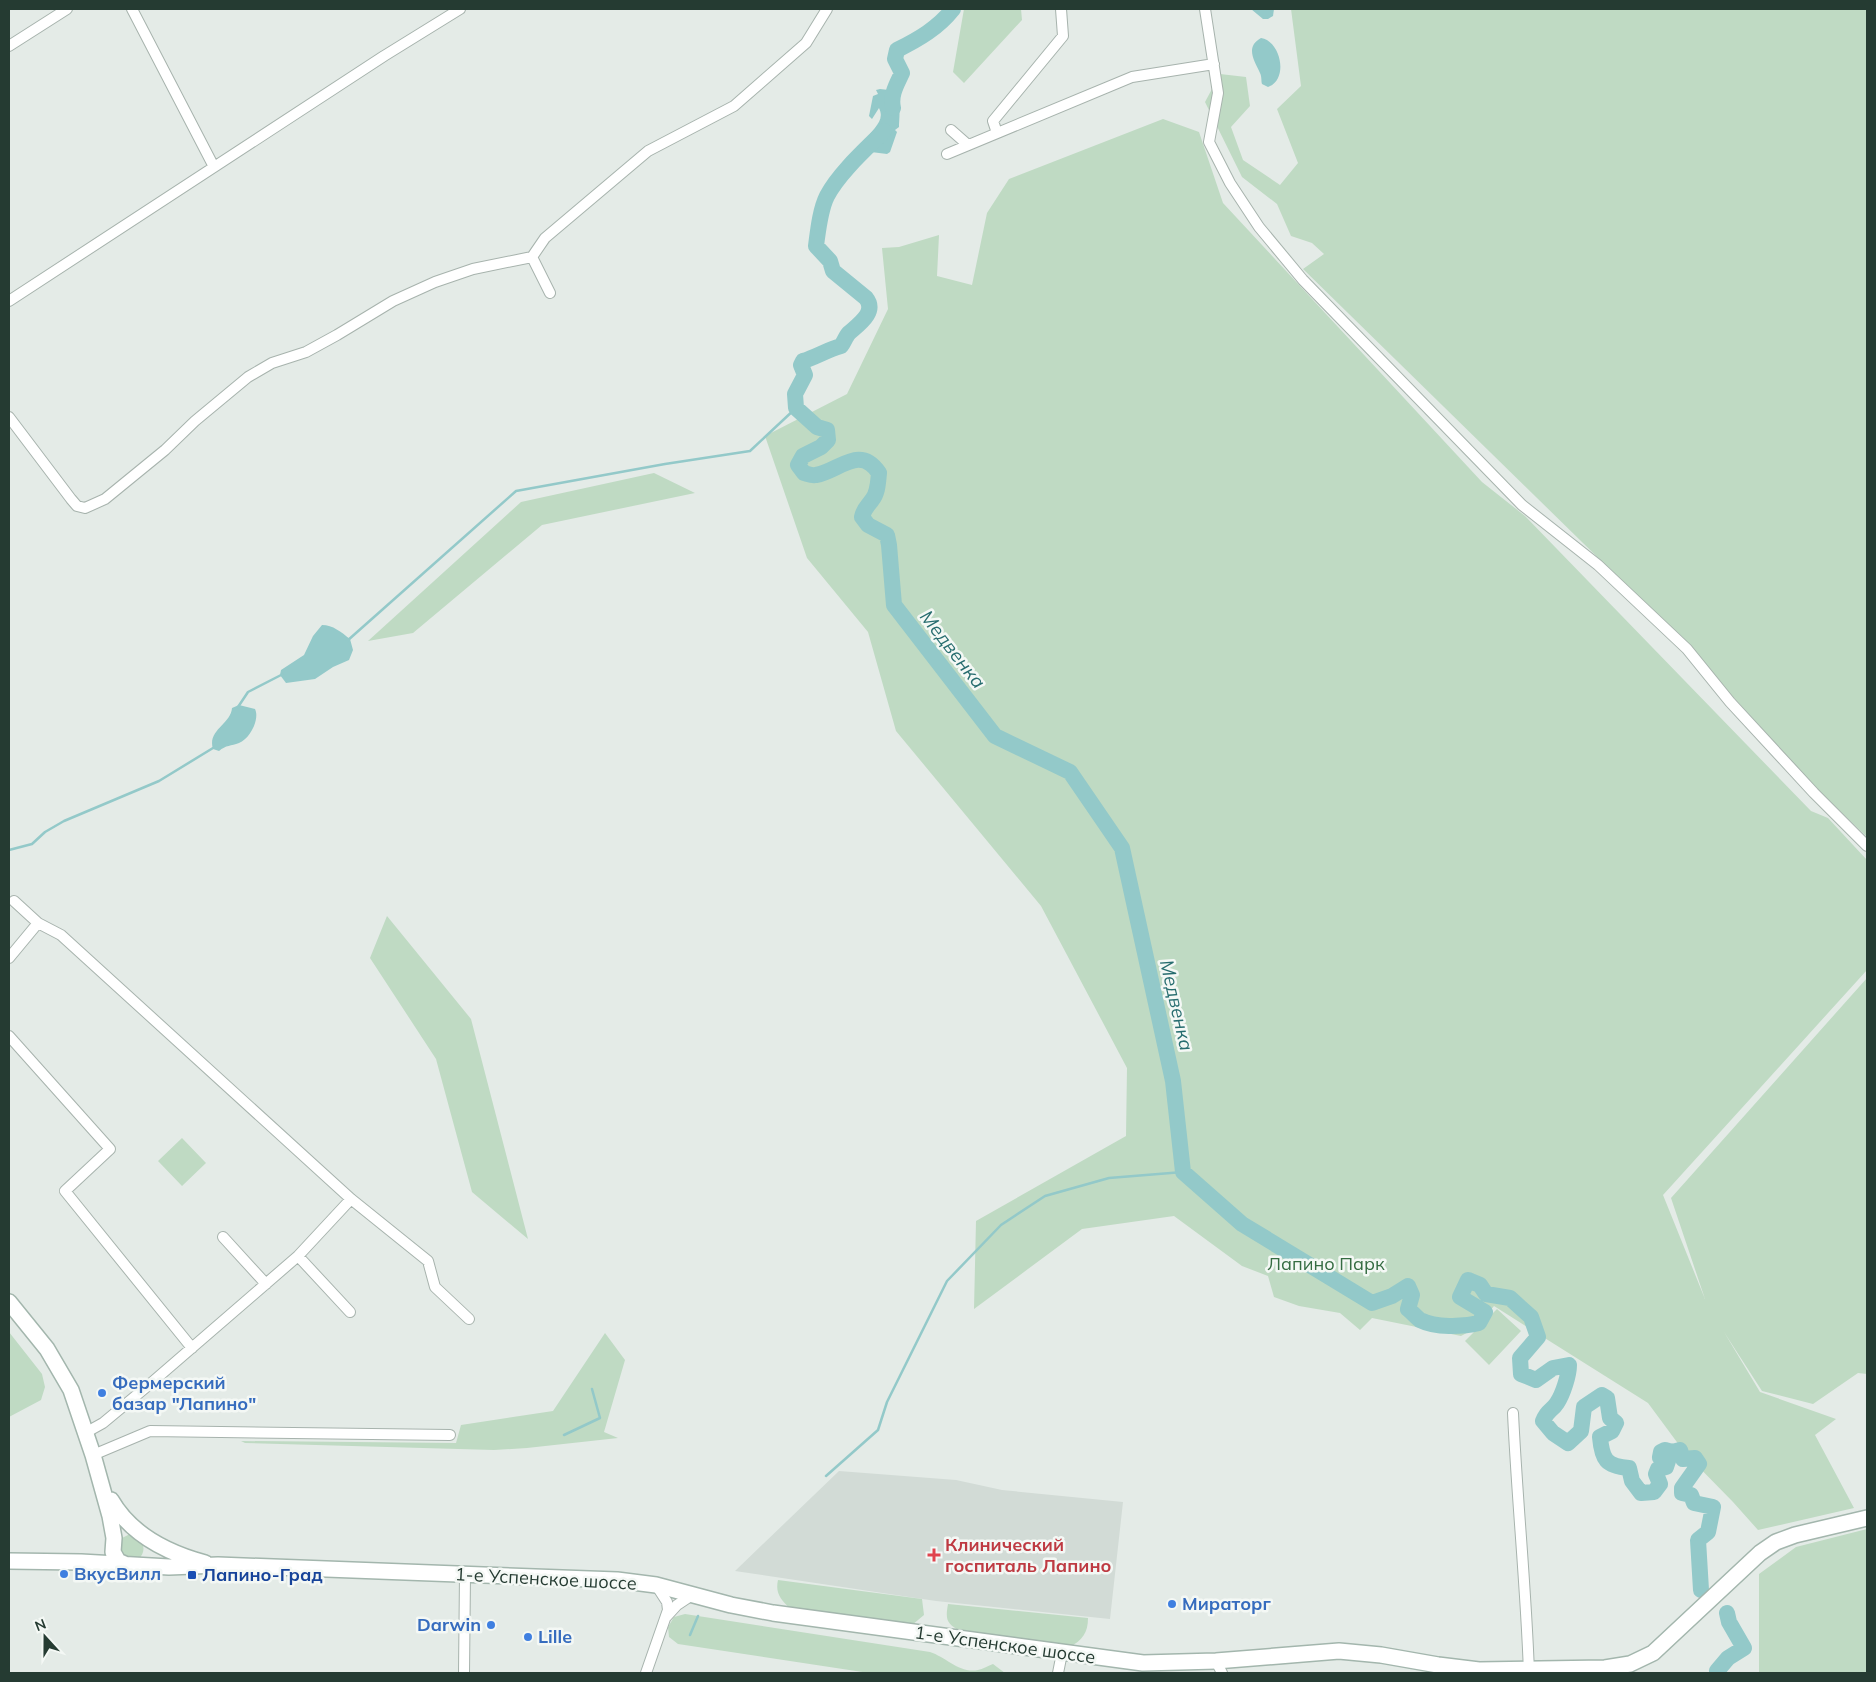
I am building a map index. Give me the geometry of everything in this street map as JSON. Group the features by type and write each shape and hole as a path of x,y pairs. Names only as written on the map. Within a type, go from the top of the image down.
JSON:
{"main road":[{"name":"1-е Успенское шоссе","path":"9,1302 47,1349 71,1390 100,1477 112,1525 113,1552 121,1563 129,1566"},
{"name":"1-е Успенское шоссе","path":"100,1477 124,1520 141,1535"},
{"name":"1-е Успенское шоссе","path":"9,1561 81,1562 191,1568 218,1566 617,1580 656,1586 773,1613 1143,1662 1219,1667 1339,1651 1381,1655 1479,1670 1529,1672 1605,1668 1638,1661 1653,1652 1760,1554 1776,1542 1794,1535 1867,1518"},
{"name":"1-е Успенское шоссе","path":"81,1562 100,1556 113,1544 117,1536 123,1532 130,1531 186,1557 218,1566"},
{"path":"129,1566 140,1562 146,1554 147,1544 141,1535"}],"street":[{"path":"9,46 67,9"},
{"path":"132,9 214,167"},
{"path":"9,301 460,9"},
{"path":"9,417 77,506 85,508 94,505 104,500 165,450 195,421 259,370 287,357 306,352 411,292 473,269 532,258 545,238 648,151 734,106 806,43 827,9"},
{"path":"997,133 994,121 1064,36 1061,9"},
{"path":"1205,9 1218,93 1209,142 1230,183 1250,215 1303,280 1522,505 1598,565 1687,649 1730,702 1814,793 1867,846"},
{"path":"947,154 1132,77 1214,64"},
{"path":"951,130 968,145"},
{"path":"532,258 550,293"},
{"path":"14,901 38,923 61,935 351,1199 428,1261 434,1287 469,1319"},
{"path":"9,958 38,923"},
{"path":"9,1036 110,1149 65,1191 192,1348"},
{"path":"86,1433 102,1423 192,1348 298,1256 351,1199"},
{"path":"223,1238 266,1284"},
{"path":"298,1256 350,1312"},
{"path":"1513,1413 1520,1538 1526,1599 1529,1672"},
{"path":"93,1455 150,1431 450,1435"},
{"path":"464,1673 465,1575"},
{"path":"646,1673 666,1617 667,1602 656,1586"},
{"path":"666,1617 677,1605 692,1595"},
{"path":"1058,1673 1062,1652"}],"shaded area":[{"name":"Клинический госпиталь Лапино","path":"839,1471 956,1480 1002,1490 1123,1502 1110,1619 936,1601 735,1571"}],"green space":[{"path":"964,9 1021,9 1022,20 964,83 953,72"},
{"path":"1291,9 1867,9 1867,837 1810,782 1677,635 1303,269 1324,254 1312,243 1291,236 1277,204 1242,177 1205,102 1220,74 1246,77 1250,106 1231,127 1243,160 1280,185 1298,163 1277,109 1301,86"},
{"name":"Лапино Парк","path":"1163,119 1199,132 1223,203 1482,482 1525,516 1811,811 1828,818 1867,860 1867,970 1663,1195 1705,1299 1671,1198 1867,978 1867,1374 1858,1373 1813,1404 1762,1391 1724,1332 1760,1392 1836,1419 1815,1435 1854,1508 1758,1530 1685,1453 1648,1403 1494,1306 1476,1328 1461,1336 1372,1318 1360,1330 1340,1313 1299,1306 1274,1297 1268,1276 1242,1266 1174,1216 1082,1229 974,1309 976,1221 1126,1136 1127,1068 1041,906 896,731 868,632 807,558 765,436 847,394 888,309 882,248 899,247 939,235 937,276 972,285 987,213 1009,179"},
{"path":"654,473 695,493 542,525 413,633 368,641 521,502"},
{"path":"387,916 471,1019 528,1239 472,1192 436,1059 370,958"},
{"path":"182,1138 206,1163 182,1186 158,1161"},
{"path":"1497,1309 1521,1331 1489,1365 1465,1341"},
{"path":"9,1332 42,1374 45,1387 41,1400 9,1417"},
{"path":"605,1333 625,1360 604,1432 618,1438 494,1450 245,1443 241,1441 456,1443 461,1425 553,1411"},
{"path":"1867,1529 1867,1673 1759,1673 1759,1574 1796,1547"},
{"path":"130,1534 138,1538 143,1544 143,1552 138,1560 121,1558 120,1539"},
{"path":"778,1580 922,1599 924,1615 912,1625 790,1608 779,1596 777,1589"},
{"path":"948,1604 1088,1618 1088,1623 1084,1636 1070,1647 961,1632 948,1621"},
{"path":"685,1614 930,1652 965,1670 978,1670 993,1664 1005,1673 869,1673 678,1644 669,1637 668,1627 674,1617"}],"water":[{"path":"1251,9 1274,9 1273,16 1263,19"},
{"path":"1261,38 1273,46 1278,53 1280,61 1279,77 1275,83 1268,87 1262,84 1261,74 1252,54 1253,45"},
{"path":"895,87 894,96 897,99 900,115 899,127 895,130 897,132 890,152 887,154 871,152 866,141 881,117 879,108 872,119 869,116 873,96 878,94 876,90 889,90"},
{"path":"322,625 340,631 350,639 353,650 349,660 333,667 315,679 286,683 280,675 281,670 304,655 313,636"},
{"path":"239,705 255,709 256,718 253,728 243,741 219,751 213,749 213,737 231,714 232,708"}],"waterway":[{"name":"Медвенка","path":"893,108 893,94 902,73 895,59 897,50 928,32 953,9"},
{"name":"Медвенка","path":"884,131 838,179 827,196 823,208 816,246 830,261 833,271 866,298 869,308 862,322 848,334 841,346 803,361 801,365 805,375 795,394 796,408 817,427 827,430 828,440 821,447 803,456 798,465 804,473 814,475 825,473 857,460 872,465 879,473 874,497 862,517 868,525 887,535 894,605 995,736 1070,772 1122,848 1173,1081 1183,1172 1242,1224 1372,1303 1392,1296 1408,1286 1412,1295 1408,1309 1418,1319 1441,1326 1457,1326 1479,1323 1485,1312 1460,1297 1468,1280 1480,1285 1486,1294 1510,1298 1531,1317 1538,1337 1520,1358 1521,1374 1536,1380 1553,1368 1569,1365 1567,1379 1561,1395 1543,1421 1553,1433 1568,1443 1581,1431 1584,1407 1602,1395 1607,1398 1610,1418 1616,1423 1612,1431 1600,1437 1602,1451 1610,1463 1615,1466 1629,1468 1632,1481 1641,1493 1654,1492 1660,1484 1656,1474 1658,1469 1666,1467 1668,1461 1660,1457 1661,1452 1665,1450 1672,1452 1680,1450 1683,1459 1695,1458 1699,1464 1682,1488 1682,1493 1691,1495 1694,1503 1713,1507 1708,1532 1698,1540 1701,1590"},
{"path":"347,641 516,491 665,464 750,451 796,408"},
{"path":"238,707 248,692 283,674"},
{"path":"9,850 32,844 45,832 64,821 159,781 213,748"},
{"path":"826,1476 878,1430 887,1402 947,1281 1001,1225 1045,1196 1109,1178 1183,1172"},
{"path":"564,1435 600,1418 592,1389"},
{"name":"Медвенка","path":"1718,1673 1717,1671 1728,1658 1744,1648 1729,1622 1727,1613"},
{"path":"690,1635 698,1616"}],"place":[{"name":"Фермерский базар \"Лапино\"","path":"102,1393"},
{"name":"Клинический госпиталь Лапино","path":"934,1555"},
{"name":"ВкусВилл","path":"64,1574"},
{"name":"Лапино-Град","path":"192,1575"},
{"name":"Мираторг","path":"1172,1604"},
{"name":"Darwin","path":"491,1625"},
{"name":"Lille","path":"528,1637"}]}
